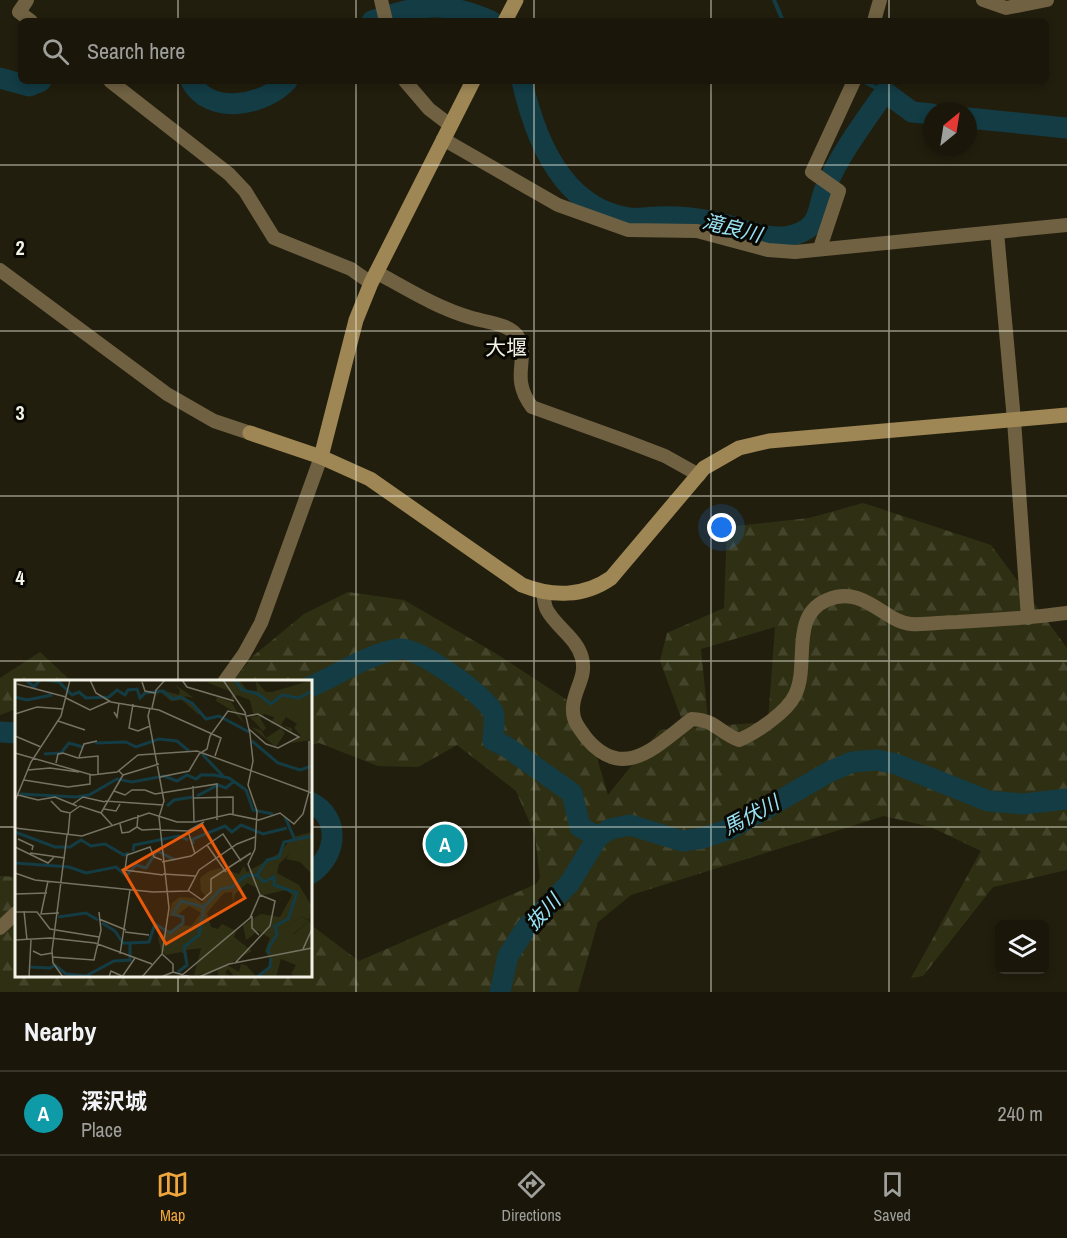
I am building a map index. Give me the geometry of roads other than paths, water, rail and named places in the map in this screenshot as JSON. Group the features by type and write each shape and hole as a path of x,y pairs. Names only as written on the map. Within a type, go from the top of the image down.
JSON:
{"street":[{"path":"27,0 19,12 27,18"},
{"path":"381,0 385,18"},
{"path":"507,18 516,0"},
{"path":"875,18 880,0"},
{"path":"983,0 1006,8 1047,0"},
{"path":"114,84 229,174 245,191 274,238 459,314 512,330 519,338 521,348 520,386 532,407 636,444 699,475"},
{"path":"408,84 447,132 558,205 628,230 697,231 768,250 795,252 1067,225"},
{"path":"225,680 244,654 261,623 321,457 356,320 373,277 471,84"},
{"path":"820,248 839,191 812,172 853,84"},
{"path":"997,232 1014,420 1028,618"},
{"path":"0,270 167,394 214,421 321,457 370,478 504,574 522,585 543,592 565,594 584,591 600,586 611,578 699,475 722,456 739,448 769,441 1067,415"},
{"path":"543,592 547,609 582,656 584,674 573,706 574,723 593,745 607,755 622,760 641,757 692,719 708,720 726,735 739,740 755,734 794,697 800,682 803,631 816,606 836,597 855,597 909,624 1028,618 1067,613"},
{"path":"0,928 15,914"}],"waterway":[{"path":"774,0 782,18"},
{"path":"382,18 405,11 432,7 459,10 484,18"},
{"name":"滝良川","path":"0,78 18,83"},
{"name":"滝良川","path":"22,84 29,86 34,84"},
{"name":"滝良川","path":"193,84 199,92 210,99 237,104 265,96 284,84"},
{"name":"滝良川","path":"523,84 535,125 555,168 569,186 586,201 606,212 629,218 693,218 773,237 796,234 811,225 817,216 825,189 837,164 885,92 912,112 923,113"},
{"path":"868,84 885,92"},
{"name":"滝良川","path":"977,119 1067,128"},
{"name":"馬伏川","path":"312,686 388,651 409,650 421,655 465,684 488,705 494,715 493,740 507,747 572,793 580,827 598,837"},
{"name":"馬伏川","path":"0,732 15,733"},
{"name":"馬伏川","path":"500,992 508,956 526,928 569,884 598,837 610,829 630,825 682,841 703,838 730,829 831,771 852,762 877,760 896,764 988,801 1023,804 1067,799"},
{"name":"馬伏川","path":"312,803 327,817 332,837 326,857 312,872"}],"place":[{"name":"深沢城","path":"445,844"}],"district":[{"name":"大堰","path":"506,348"}],"water label":[{"name":"抜川","path":"543,912"}]}
